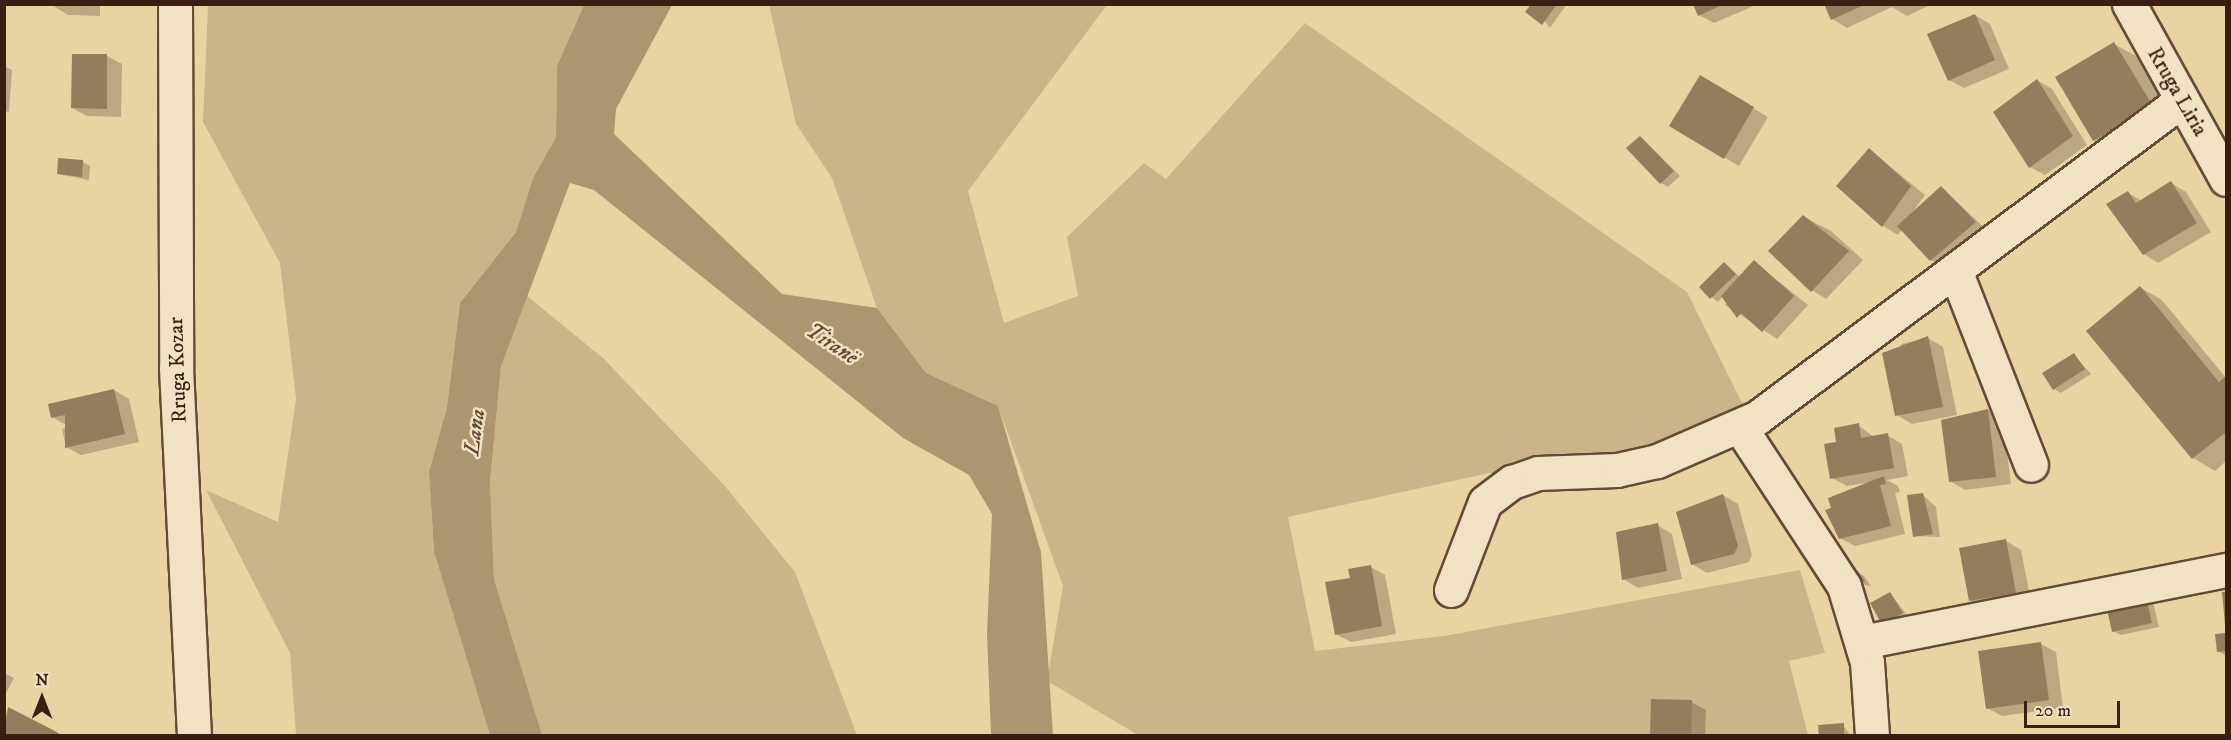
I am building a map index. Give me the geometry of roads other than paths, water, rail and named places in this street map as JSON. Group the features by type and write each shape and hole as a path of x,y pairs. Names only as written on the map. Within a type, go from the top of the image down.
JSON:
{"street":[{"name":"Rruga Kozar","path":"175,4 176,368 194,735"},
{"name":"Rruga Liria","path":"2129,4 2226,179"},
{"path":"1451,590 1485,502 1512,482 1538,473 1617,470 1657,461 1740,427 2182,100"},
{"path":"1955,270 2031,465"},
{"path":"1740,427 1844,586 1862,642 1872,735"},
{"path":"1862,642 2226,570"}],"water":[{"path":"584,5 672,5 616,109 614,134 782,294 877,308 926,373 998,406 1041,552 1053,735 991,735 987,634 992,514 969,475 903,438 594,190 570,183 501,366 490,482 494,579 542,735 490,735 434,552 429,472 447,407 460,303 516,232 533,178 556,137 557,66"}],"water label":[{"name":"Tiranë","path":"832,344"},
{"name":"Lana","path":"475,432"}]}
